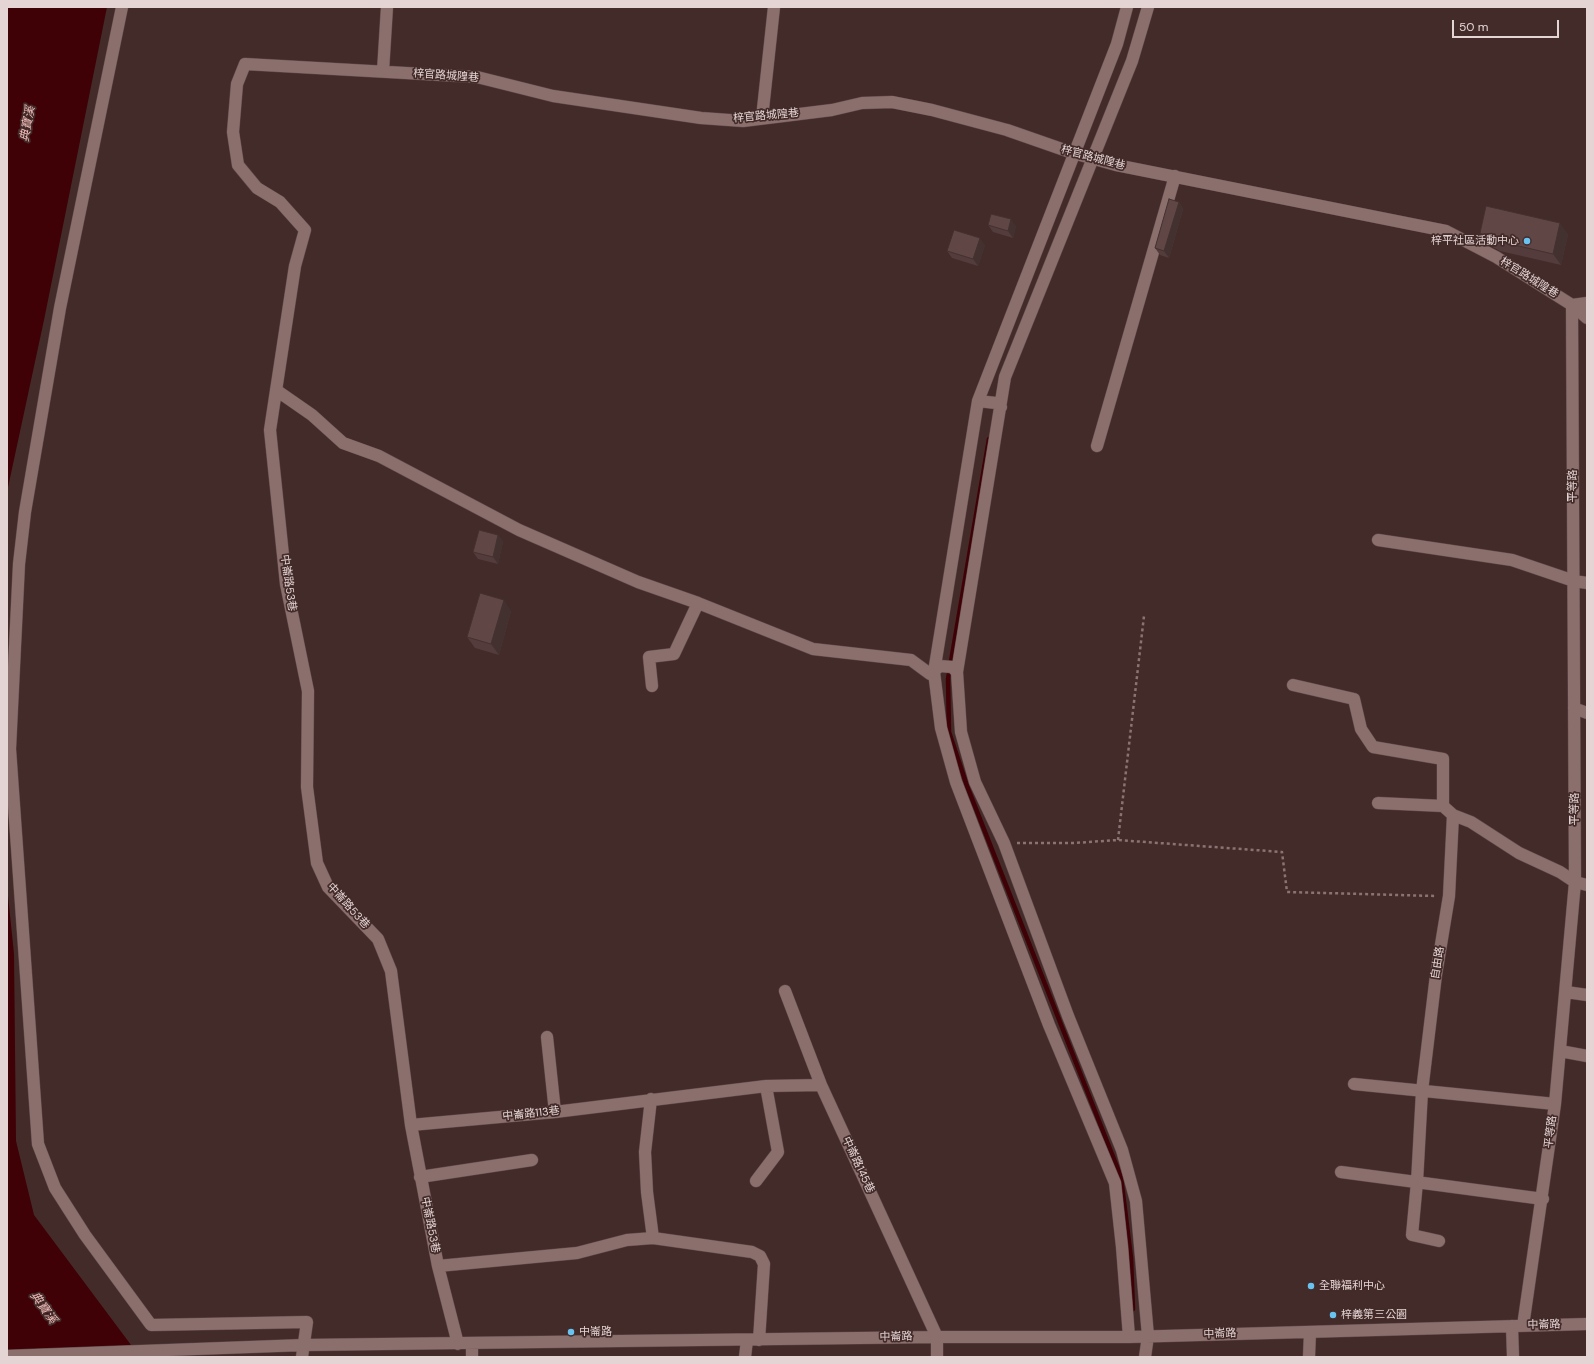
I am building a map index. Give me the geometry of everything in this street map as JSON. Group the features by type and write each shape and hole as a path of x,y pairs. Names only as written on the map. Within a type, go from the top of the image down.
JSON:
{"street":[{"path":"122,7 60,308 25,512 19,564 10,749 38,1144 55,1188 86,1235 151,1325 307,1322 303,1351"},
{"path":"383,71 387,7"},
{"path":"762,118 774,7"},
{"path":"1127,7 1116,44 980,401 946,670 941,728 956,782 1114,1184 1122,1247 1129,1337"},
{"path":"1145,1357 1148,1336 1136,1201 1122,1150 1066,1017 1004,843 975,782 960,732 946,670 1005,377 1132,61 1148,7"},
{"name":"梓官路城隍巷","path":"276,390 295,266 305,230 280,202 257,188 238,165 233,132 237,84 246,64 477,77 553,96 701,118 743,121 832,110 862,103 892,102 932,110 1007,130 1073,154 1116,165 1446,231 1496,257 1572,305 1587,318"},
{"path":"1097,446 1175,176"},
{"path":"1572,305 1587,303"},
{"name":"平等路","path":"1513,1357 1543,1199 1555,1104 1566,992 1581,884 1574,708 1572,305"},
{"path":"276,390 312,415 343,443 379,456 519,530 638,582 698,603 813,649 911,660 930,674 946,670"},
{"name":"中崙路53巷","path":"276,390 270,430 286,584 308,691 307,787 317,863 328,887 378,939 391,971 411,1126 420,1177 438,1266 458,1344"},
{"path":"980,401 999,405"},
{"path":"1378,540 1512,560 1574,581 1587,582"},
{"path":"652,686 649,657 674,654 698,603"},
{"path":"1293,685 1354,699 1361,729 1372,747 1443,760 1443,806"},
{"path":"1574,708 1587,713"},
{"path":"1378,803 1443,806 1453,815 1471,822 1520,853 1581,884"},
{"name":"自由路","path":"1440,1241 1412,1235 1417,1182 1422,1091 1436,975 1449,896 1453,815"},
{"name":"中崙路145巷","path":"785,991 821,1085 937,1337"},
{"path":"1566,992 1587,995"},
{"path":"1051,1024 1066,1017"},
{"path":"547,1037 555,1112"},
{"path":"1560,1052 1587,1056"},
{"path":"1354,1084 1555,1104"},
{"name":"中崙路113巷","path":"411,1126 555,1112 766,1086 821,1085"},
{"path":"756,1181 778,1152 766,1086"},
{"path":"651,1099 645,1152 647,1192 653,1238"},
{"path":"420,1177 532,1160"},
{"path":"1341,1172 1543,1199"},
{"path":"438,1266 577,1253 627,1240 653,1238 752,1252 760,1256 764,1264 760,1340"},
{"name":"中崙路","path":"7,1356 157,1352 303,1351 458,1344 937,1337 1129,1337 1587,1324"},
{"path":"1309,1357 1310,1332"},
{"path":"937,1337 937,1357"},
{"path":"745,1357 747,1340"},
{"path":"472,1344 472,1357"}],"path":[{"path":"1118,840 1144,616"},
{"path":"1004,843 1074,843 1118,840 1282,852 1287,892 1449,896"}],"water":[{"name":"典寶溪","path":"7,7 107,7 44,320 7,492"},
{"name":"典寶溪","path":"7,886 14,954 16,1141 34,1215 140,1357 7,1357"}],"building":[{"path":"1169,199 1179,202 1164,251 1155,248"},
{"name":"梓平社區活動中心","path":"1486,206 1560,223 1553,254 1493,240 1480,233"},
{"path":"991,214 1011,219 1008,231 988,225"},
{"path":"954,230 980,238 973,259 947,251"},
{"path":"479,530 498,535 493,557 473,552"},
{"path":"480,593 504,600 491,644 467,637"}],"waterway":[{"path":"989,439 948,679 949,732 967,786 1121,1177 1131,1258 1133,1309"}],"place":[{"name":"梓平社區活動中心","path":"1527,241"},
{"name":"全聯福利中心","path":"1311,1286"},
{"name":"梓義第三公園","path":"1333,1315"},
{"name":"中崙路","path":"571,1332"}]}
